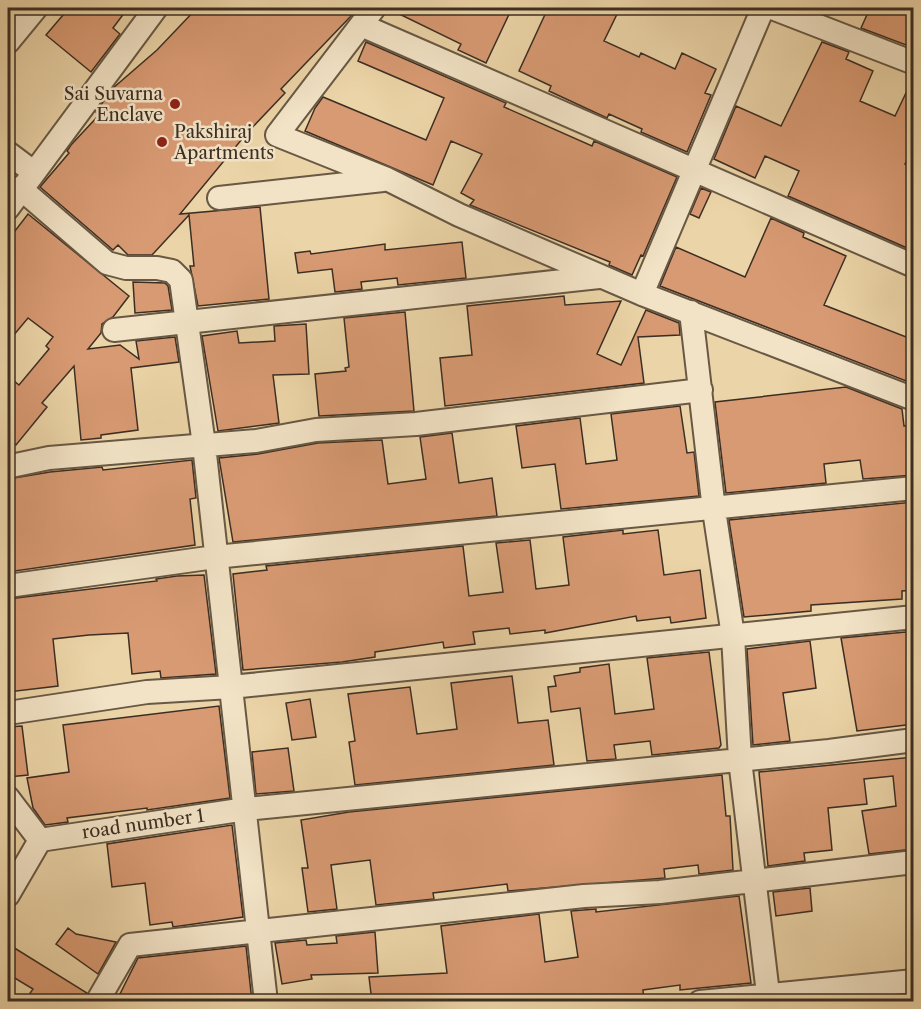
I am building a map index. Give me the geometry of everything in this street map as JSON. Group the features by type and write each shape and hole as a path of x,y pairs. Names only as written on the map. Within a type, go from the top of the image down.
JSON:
{"street":[{"path":"8,42 36,8"},
{"path":"8,208 26,180 156,8"},
{"path":"642,294 763,8"},
{"path":"772,8 914,63"},
{"path":"914,266 693,169 368,16 277,135 387,179 459,215 642,294 914,399"},
{"path":"8,153 26,180 107,263 126,268 157,268 178,274 188,321 204,445 266,1002"},
{"path":"219,198 387,179"},
{"path":"114,330 600,276"},
{"path":"691,312 714,510 733,636 740,760 768,998"},
{"path":"11,466 50,458 256,441 316,430 416,424 701,390"},
{"path":"8,586 215,557 714,510 914,488"},
{"path":"8,713 147,692 231,687 914,617"},
{"name":"road number 1","path":"40,840 246,809 740,760 914,740"},
{"path":"8,798 40,840 8,895"},
{"path":"97,1002 130,945 584,896 660,892 914,862"},
{"path":"700,1002 768,998 914,981"}],"building":[{"path":"69,8 128,8 113,28 120,34 91,72 46,35"},
{"path":"197,8 343,8 351,16 281,89 285,93 247,133 180,214 260,207 269,299 198,306 190,266 194,266 189,215 152,255 128,255 118,245 113,250 40,187 69,153 67,151 71,145 99,115 96,112 112,89 157,50"},
{"path":"387,8 512,8 486,63 458,50 461,44"},
{"path":"548,8 620,8 604,41 639,57 641,53 675,69 682,53 716,69 705,93 711,95 687,152 641,132 642,129 609,114 607,118 549,91 551,86 519,71"},
{"path":"870,8 893,8 914,17 914,48 861,28"},
{"path":"366,42 506,103 504,107 592,146 594,141 677,177 643,256 641,255 632,275 609,265 610,262 470,205 474,200 461,193 482,154 451,141 433,185 305,131 315,108 323,97 426,140 444,98 358,61"},
{"path":"822,42 849,52 846,59 873,71 860,101 895,116 914,76 914,144 905,164 914,168 914,251 788,196 799,171 765,156 755,178 714,159 736,106 781,126"},
{"path":"701,188 711,192 699,218 690,214"},
{"path":"28,214 129,296 113,317 102,324 101,333 88,349 120,345 139,359 136,341 175,337 179,362 131,368 138,430 81,440 74,366 42,403 47,407 16,445 8,438 8,376 19,385 49,349 46,346 53,337 28,318 8,342 8,240"},
{"path":"771,218 804,233 803,237 846,256 824,305 914,340 914,384 660,286 676,247 745,277"},
{"path":"462,242 466,278 398,285 397,278 361,282 362,289 335,292 332,269 298,273 295,253 310,251 311,254 385,244 385,250"},
{"path":"133,282 165,283 168,286 172,310 135,313"},
{"path":"564,296 565,305 621,301 597,354 621,365 646,310 679,323 680,335 638,337 644,383 445,406 440,358 472,355 467,306"},
{"path":"405,312 414,411 319,416 315,374 346,371 345,368 349,367 344,318"},
{"path":"306,324 309,374 273,375 279,423 218,431 202,336 237,331 239,343 275,341 274,326"},
{"path":"846,387 902,409 904,426 914,425 914,475 863,479 860,460 824,464 826,483 726,493 715,402"},
{"path":"680,406 687,453 694,452 699,496 561,509 555,464 522,468 516,426 580,418 586,464 617,460 611,414"},
{"path":"452,433 459,483 492,478 497,516 233,542 219,458 258,454 318,443 382,440 388,484 426,479 420,437"},
{"path":"192,460 196,498 190,499 195,545 8,572 8,553 10,553 8,479 50,472 102,467 103,470"},
{"path":"914,502 914,590 902,591 902,599 811,605 811,611 744,617 729,520"},
{"path":"623,530 623,534 658,530 664,575 700,570 706,618 671,623 670,617 637,621 636,616 545,633 545,630 510,634 509,628 473,632 475,644 444,648 443,642 375,652 375,657 342,662 243,670 233,574 267,570 266,566 463,546 469,596 503,592 496,543 530,540 536,589 569,585 563,537"},
{"path":"204,575 216,674 161,678 160,671 132,674 128,633 89,635 53,639 58,686 8,692 8,599 157,581 156,579 177,576"},
{"path":"914,633 914,724 857,731 841,638"},
{"path":"810,641 816,688 783,693 790,741 753,745 747,649"},
{"path":"709,652 721,745 719,748 652,755 650,741 614,745 616,759 587,761 580,708 551,712 548,687 556,686 554,676 580,672 580,668 609,664 615,714 654,709 647,658"},
{"path":"512,676 518,723 548,720 554,765 355,785 349,742 355,741 348,694 410,687 417,734 457,729 451,683"},
{"path":"310,699 316,737 292,740 286,703"},
{"path":"219,706 230,798 147,810 147,808 67,818 68,822 45,825 33,808 27,778 69,772 63,725"},
{"path":"22,726 28,775 8,777 8,727"},
{"path":"288,748 294,791 256,794 252,752"},
{"path":"914,757 914,849 869,854 862,811 896,806 893,776 864,779 867,804 828,808 832,850 804,853 805,861 768,866 759,772"},
{"path":"722,775 726,816 730,816 733,870 699,874 698,865 664,869 665,878 508,891 507,884 433,893 434,899 376,905 370,860 331,865 337,909 308,912 302,868 308,868 301,820 349,812"},
{"path":"232,825 243,917 173,927 172,922 150,925 145,883 112,887 107,844"},
{"path":"810,888 812,911 776,916 773,892"},
{"path":"739,896 751,983 680,990 680,985 643,990 644,1002 372,1002 369,977 447,973 441,926 539,914 545,962 578,957 571,911 596,909 596,912"},
{"path":"68,928 76,934 116,942 98,974 56,944"},
{"path":"375,932 378,973 311,975 312,979 282,984 275,943 306,940 307,945 337,943 336,936"},
{"path":"8,944 87,993 84,1002 24,1002 33,989 8,974"},
{"path":"246,946 252,1002 116,1002 138,958"}],"place":[{"name":"Sai Suvarna Enclave","path":"175,104"},
{"name":"Pakshiraj Apartments","path":"162,142"}]}
